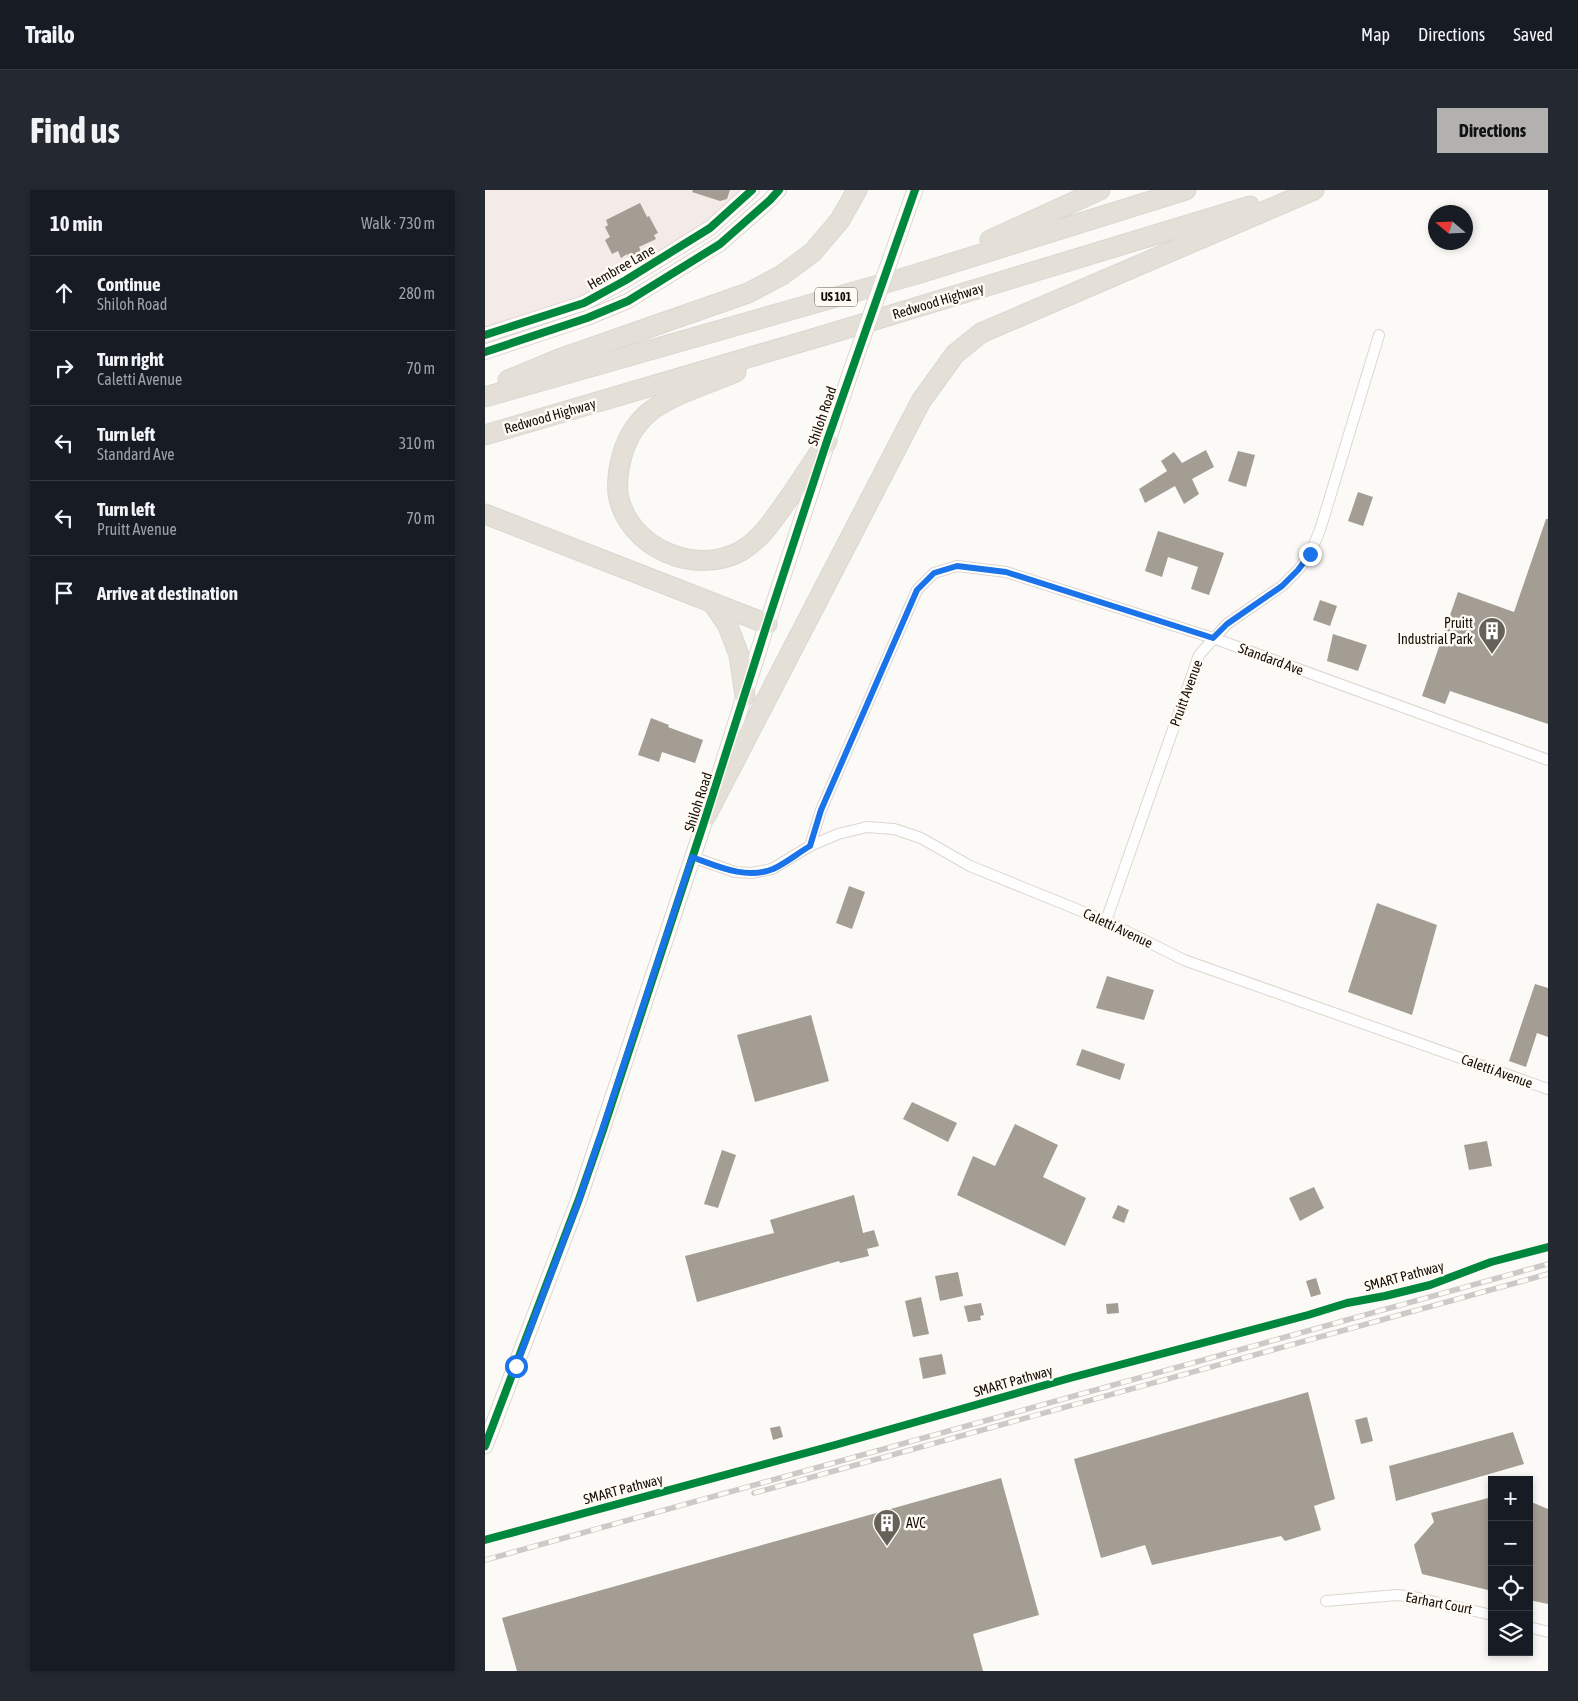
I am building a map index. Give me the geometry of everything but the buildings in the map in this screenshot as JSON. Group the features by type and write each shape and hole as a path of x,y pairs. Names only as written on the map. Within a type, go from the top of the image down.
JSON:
{"highway":[{"path":"485,389 559,359 748,294 782,274 813,252 841,220 857,190"},
{"path":"917,274 1100,190"},
{"name":"US 101","path":"485,397 917,274 1186,190"},
{"name":"Redwood Highway","path":"485,435 822,336 1304,190"},
{"path":"706,816 921,401 955,354 981,333 1314,190"},
{"path":"822,336 671,399 646,415 627,438 625,445 618,479 619,494 623,508 630,522 642,536 672,555 691,560 710,561 724,558 740,551 758,539 777,515 827,441"},
{"path":"485,514 714,605 767,624"},
{"path":"714,605 728,626 739,655 745,696"}],"main road":[{"name":"Shiloh Road","path":"485,1446 579,1200 827,441 915,190"}],"street":[{"name":"Hembree Lane","path":"485,335 584,303 626,280 709,228 752,190"},
{"name":"Hembree Lane","path":"485,352 587,318 628,301 720,244 779,190"},
{"name":"Pruitt Avenue","path":"1107,920 1199,655 1227,624 1282,586 1298,570 1310,554 1320,530 1379,334"},
{"name":"Standard Ave","path":"810,846 821,810 917,590 934,573 957,566 1006,572 1213,638 1548,760"},
{"name":"Caletti Avenue","path":"692,857 735,872 751,873 772,869 810,846 838,834 867,827 893,829 921,838 970,866 1107,920 1184,960 1548,1089"},
{"name":"Earhart Court","path":"1326,1601 1397,1595 1414,1597 1488,1614"},
{"path":"1533,1628 1548,1632"}],"shaded area":[{"path":"485,190 740,190 723,208 678,243 570,303 485,327"}],"railway":[{"path":"485,1560 1548,1264"},
{"path":"754,1493 1548,1274"}],"cycle path":[{"path":"485,335 584,303 626,280 710,228 752,190"},
{"path":"485,352 587,318 628,301 720,244 779,190"},
{"path":"485,1446 579,1199 603,1130 827,441 915,190"},
{"name":"SMART Pathway","path":"485,1540 1347,1303 1430,1285 1491,1262 1548,1247"}],"place":[{"name":"Pruitt Industrial Park","path":"1492,655"},
{"name":"AVC","path":"887,1547"}],"route":[{"path":"516,1366 579,1200 692,857 735,872 751,873 772,869 810,846 821,810 917,590 934,573 957,566 1006,572 1213,638 1227,624 1282,586 1298,570 1310,554"}]}
